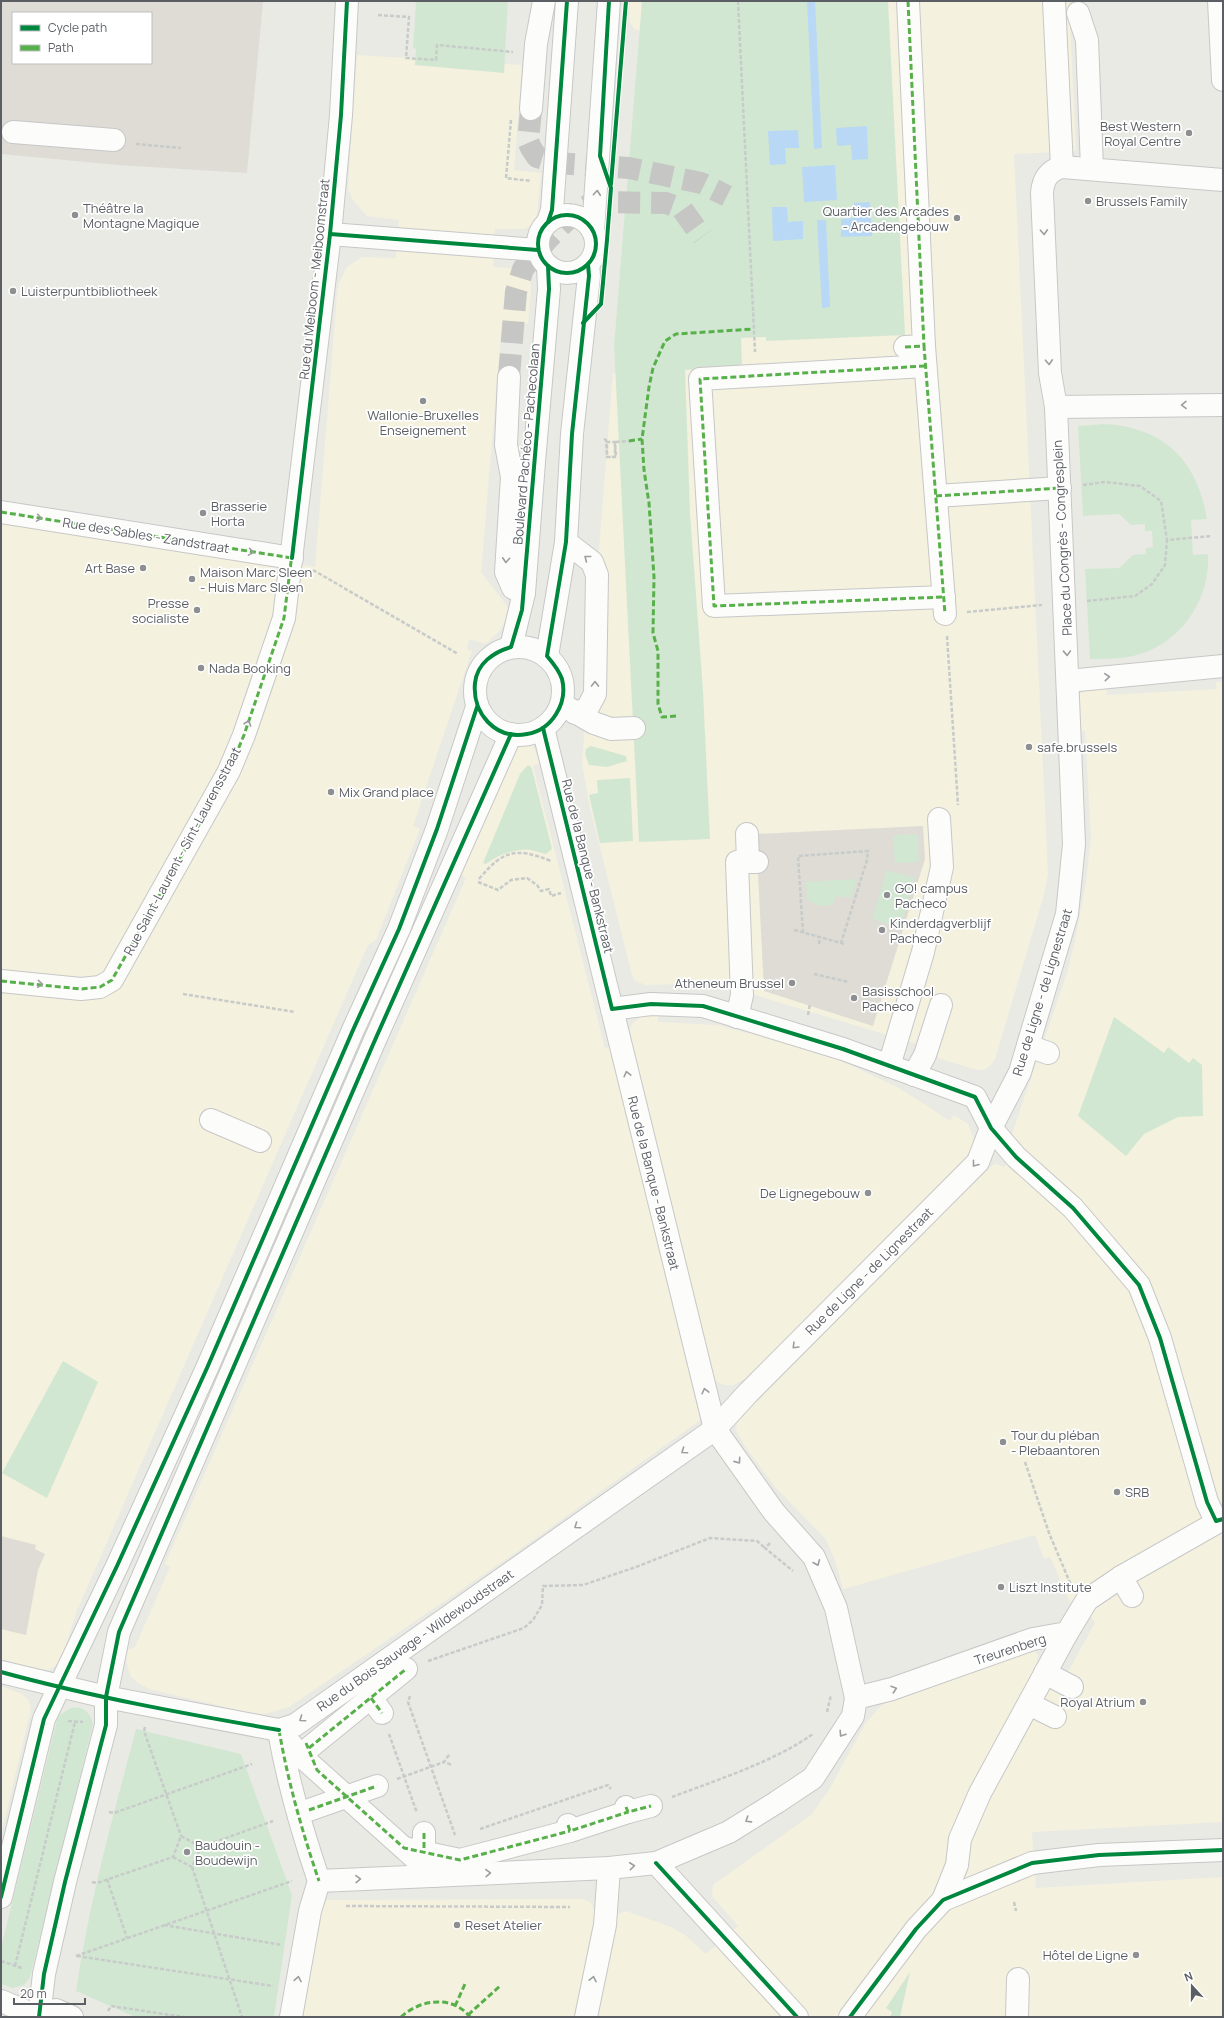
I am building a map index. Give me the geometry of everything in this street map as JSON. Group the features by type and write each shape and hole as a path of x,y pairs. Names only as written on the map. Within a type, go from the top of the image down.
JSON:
{"street":[{"name":"Rue du Meiboom - Meiboomstraat","path":"292,558 330,234 341,115 347,1"},
{"path":"521,112 544,1"},
{"path":"543,258 539,235 548,222 552,210 567,1"},
{"path":"330,234 543,258 564,273 573,273 588,264 596,250 596,242 593,231 609,1"},
{"path":"908,1 918,353 936,496 945,605 714,606 700,379 918,353"},
{"path":"1054,1 1062,167 1092,168 1223,180"},
{"path":"1219,1 1223,80"},
{"path":"1078,13 1087,40 1092,168"},
{"path":"13,132 114,140"},
{"name":"Place du Congrès - Congresplein","path":"1062,167 1049,173 1043,182 1042,193 1050,373 1056,407 1066,603 1068,681"},
{"path":"548,222 564,215 573,215 581,218 593,231"},
{"name":"Boulevard Pachéco - Pachecolaan","path":"511,647 524,593 549,289 543,258"},
{"path":"547,656 566,542 572,434 589,276 588,264"},
{"path":"509,377 506,444 512,477 506,572 513,588 524,593"},
{"path":"1056,407 1223,405"},
{"path":"512,477 534,462"},
{"path":"936,496 1060,488"},
{"name":"Rue des Sables - Zandstraat","path":"1,512 292,558"},
{"path":"566,542 592,562 597,575 595,694 587,709 568,708 554,717 543,728 527,734 511,734 500,731 490,725 482,717 477,707 474,694 475,681 480,668 488,658 499,651 511,647 530,648 547,656 556,666 561,678 568,708 594,723 612,729 634,728"},
{"name":"Rue Saint-Laurent - Sint-Laurensstraat","path":"1,980 81,988 100,987 112,980 229,770 244,735 284,618 292,558"},
{"path":"1068,681 1223,666"},
{"name":"Rue de Ligne - de Lignestraat","path":"715,1429 748,1393 978,1162 991,1128 1020,1072 1068,914 1074,844 1068,714 1068,681"},
{"path":"1,1897 44,1719 82,1636 117,1566 208,1368 353,1030 399,929 437,829 477,707"},
{"name":"Rue de la Banque - Bankstraat","path":"543,728 715,1429"},
{"path":"39,2017 44,1974 65,1882 106,1725 106,1696 119,1632 137,1587 511,734"},
{"path":"889,1066 924,952 942,867 938,819"},
{"path":"737,1017 742,995 737,862 753,862 747,834"},
{"path":"612,1009 652,1004 703,1006 844,1049 975,1097 991,1128 1016,1157 1073,1208 1139,1285 1160,1338 1207,1502 1220,1520 1121,1577 1088,1600 1067,1633 980,1793 960,1839 956,1865 944,1900"},
{"path":"914,1075 925,1055 941,1005"},
{"path":"1028,1046 1048,1053"},
{"path":"211,1120 260,1141"},
{"path":"319,1881 609,1868 656,1863 729,1832 813,1778 853,1716 856,1698 836,1608 814,1557 774,1512 715,1429"},
{"name":"Rue du Bois Sauvage - Wildewoudstraat","path":"279,1730 295,1725 554,1552 715,1429"},
{"path":"1121,1577 1132,1596"},
{"name":"Treurenberg","path":"856,1698 892,1690 1033,1639 1067,1633"},
{"path":"317,1770 308,1746 376,1706 406,1669"},
{"path":"1,1672 106,1696 279,1730 301,1756 346,1797 417,1838 460,1860 569,1828 627,1809 651,1806"},
{"path":"1045,1673 1072,1687"},
{"path":"1029,1704 1055,1717"},
{"path":"279,1730 286,1773 297,1814 319,1881 310,1911 291,2017"},
{"path":"309,1810 377,1786"},
{"path":"417,1838 435,1876"},
{"path":"850,2017 916,1929 944,1900 1032,1863 1099,1855 1223,1850"},
{"path":"656,1863 797,2017"},
{"path":"586,2017 605,1925 609,1868"},
{"path":"1017,2017 1018,1979"},
{"path":"1,2001 39,2017 56,2010 72,2017"}],"path":[{"path":"738,1 754,342"},
{"path":"378,15 409,17 406,58 436,60 437,45 516,52"},
{"path":"521,112 506,178 538,181"},
{"path":"143,144 181,148"},
{"path":"604,439 606,440 607,457 616,457 615,442 607,442 607,457 615,456 615,442 629,441"},
{"path":"971,611 1135,596 1152,584 1165,565 1167,540 1161,501 1140,486 1105,482 1060,488"},
{"path":"1167,540 1212,536"},
{"path":"312,570 458,654"},
{"path":"945,605 959,811"},
{"path":"803,933 798,856 868,851 867,860 841,943"},
{"path":"553,862 529,852 518,852 505,856 492,864 479,880 498,890 511,880 527,878 537,885 541,891 549,889 551,896 561,892"},
{"path":"794,930 845,944"},
{"path":"819,944 820,937"},
{"path":"814,974 849,982"},
{"path":"183,994 295,1012"},
{"path":"807,1015 810,1004"},
{"path":"1025,1462 1049,1533 1068,1579"},
{"path":"406,1669 524,1628 533,1620 542,1605 543,1586 583,1585 636,1567 710,1538 757,1542 765,1548"},
{"path":"826,1715 831,1692"},
{"path":"410,1695 408,1702 456,1837"},
{"path":"64,1720 87,1723"},
{"path":"15,1966 75,1722"},
{"path":"145,1726 144,1731 182,1836 201,1847"},
{"path":"651,1806 738,1772 802,1742 814,1733"},
{"path":"389,1734 404,1776 417,1838"},
{"path":"399,1778 444,1762 449,1755"},
{"path":"444,1762 452,1765"},
{"path":"109,1812 114,1813 252,1764"},
{"path":"478,1830 608,1785 627,1809"},
{"path":"192,1867 201,1847 273,1821"},
{"path":"173,1857 182,1836"},
{"path":"92,1882 97,1883 173,1857 192,1867 216,1934 242,2017"},
{"path":"107,1879 128,1938"},
{"path":"278,1986 76,1956 292,1881"},
{"path":"1014,1902 1016,1911"},
{"path":"346,1906 570,1907"},
{"path":"164,1925 284,1945"},
{"path":"1,1962 26,1969"},
{"path":"108,2011 111,2006 184,2017"}],"shaded area":[{"path":"1,1 263,2 247,173 118,165 1,154"},
{"path":"630,1 1069,1 1076,151 1014,154 1048,874 1045,891 995,1059 991,1065 984,1070 977,1070 928,1055 919,1048 917,1044 715,983 646,985 635,981 632,975 589,803 582,763 613,373 616,373 614,345 640,31 634,29 629,21"},
{"path":"357,55 522,65 514,170 541,173 537,216 533,225 524,229 495,229 493,267 520,269 530,278 531,289 528,324 502,322 481,572 510,610 501,629 486,644 469,639 467,649 472,651 413,826 420,829 376,940 368,945 76,1613 61,1661 51,1669 42,1670 1,1659 1,517 315,567 339,282 347,267 362,257 396,258 399,220 367,216 353,200 348,189"},
{"path":"1216,682 1223,682 1223,1822 1032,1832 1036,1888 1223,1877 1223,2017 303,2017 320,1908 327,1900 583,1899 591,1903 597,1914 616,1915 626,1911 671,1927 685,1935 706,1954 738,1926 712,1896 713,1885 811,1815 829,1790 865,1724 880,1707 890,1699 1034,1649 1038,1656 1037,1665 1064,1679 1095,1623 1091,1617 1071,1604 1050,1557 1044,1559 1035,1535 843,1589 835,1560 825,1538 776,1488 744,1445 737,1432 736,1428 738,1419 760,1396 744,1379 734,1385 724,1385 715,1381 707,1369 689,1374 701,1417 699,1421 515,1553 289,1707 264,1714 246,1712 149,1689 138,1683 130,1675 126,1661 128,1650 135,1647 170,1567 165,1564 466,878 459,874 516,746 520,743 530,744 533,746 540,763 533,766 605,1048 630,1043 629,1030 633,1023 643,1015 658,1015 658,1022 718,1025 829,1055 899,1088 950,1121 954,1115 968,1124 973,1137 973,1145 964,1160 980,1177 993,1165 997,1164 1004,1167 1021,1148 1012,1137 1012,1134 1068,970 1076,935 1086,882 1091,838 1085,731 1076,731 1077,697 1083,690 1106,686 1107,695 1217,689"},
{"name":"GO! campus Pacheco","path":"923,826 925,859 873,1026 764,991 756,834"},
{"path":"1,1536 36,1545 35,1549 45,1554 38,1570 26,1635 1,1629"},
{"path":"1,1686 22,1694 29,1701 31,1709 1,1835"}],"green space":[{"path":"416,1 508,1 504,73 415,65 416,49 413,48"},
{"path":"642,1 888,1 905,335 766,341 766,337 741,338 742,366 685,370 690,513 703,691 710,839 639,842 614,345"},
{"path":"1104,424 1144,432 1160,440 1174,450 1186,464 1195,480 1202,498 1207,519 1191,520 1193,555 1208,554 1208,571 1198,604 1178,631 1165,642 1150,651 1133,656 1090,659 1085,569 1119,568 1133,555 1146,554 1146,548 1153,547 1152,531 1145,531 1145,524 1131,525 1119,514 1083,516 1078,426"},
{"path":"591,746 626,756 627,761 607,767 589,765 585,754 586,749"},
{"path":"527,766 530,766 532,769 552,849 546,854 531,850 513,851 501,855 486,864 483,863 520,774"},
{"path":"630,778 633,841 600,843 589,795 598,793 597,780"},
{"path":"917,834 919,862 895,863 893,835"},
{"path":"887,870 915,878 900,928 872,919"},
{"path":"857,879 851,897 836,897 832,905 820,906 807,900 806,882"},
{"path":"1114,1017 1164,1053 1168,1047 1189,1063 1193,1058 1202,1065 1203,1116 1178,1117 1144,1134 1126,1156 1078,1116"},
{"path":"63,1361 98,1382 47,1498 2,1473"},
{"path":"71,1708 79,1708 88,1713 93,1724 30,1977 24,1985 12,1988 1,1984 1,1948 58,1716"},
{"path":"136,1729 241,1754 292,1895 274,2017 135,2017 76,1991 81,1958 95,1892 110,1827"},
{"path":"910,1972 900,2017 890,2017 892,2012 886,2008"}],"water":[{"path":"807,1 815,1 822,148 814,149"},
{"path":"867,126 868,159 852,160 851,145 837,146 836,128"},
{"path":"798,130 799,148 785,148 786,164 770,165 768,131"},
{"path":"835,165 837,200 804,202 802,167"},
{"path":"870,202 872,236 841,237 841,219 854,218 854,203"},
{"path":"772,207 787,207 788,222 803,221 803,239 773,241"},
{"path":"817,220 826,220 830,307 822,308"}],"tunnel":[{"path":"531,110 528,141 537,157 557,163 629,168 701,183 727,196"},
{"path":"509,376 516,292 523,269 548,239 572,215 594,202 666,203 682,209 702,237"}],"marked path":[{"path":"908,1 924,346"},
{"path":"676,716 662,717 658,704 658,651 653,633 654,577 649,503 644,470 642,439 649,387 653,368 665,341 676,334 753,329"},
{"path":"905,347 924,346 945,614"},
{"path":"925,366 700,379 714,606 944,597"},
{"path":"629,441 642,439"},
{"path":"936,496 1060,488"},
{"path":"1,512 292,558"},
{"path":"1,981 81,989 100,987 112,980 229,771 244,735 284,618 292,554"},
{"path":"309,1748 406,1669"},
{"path":"371,1698 382,1713"},
{"path":"279,1730 296,1806 319,1881"},
{"path":"306,1743 317,1770 404,1848 460,1860 570,1831"},
{"path":"309,1810 377,1786"},
{"path":"626,1807 628,1812 651,1806"},
{"path":"568,1825 570,1831 628,1812"},
{"path":"424,1833 424,1852"},
{"path":"455,2006 465,1984"},
{"path":"468,2015 501,1985"},
{"path":"401,2017 408,2011 426,2003 436,2002 445,2002 454,2005 463,2010 470,2017"}],"cycle path":[{"path":"292,558 330,234 341,115 347,1"},
{"path":"548,222 552,210 567,1"},
{"path":"583,323 601,304 607,240 611,188 600,156 609,1"},
{"path":"611,184 626,1"},
{"path":"561,215 573,215 588,223 596,238 596,244 596,250 588,265 573,273 561,273 546,265 538,250 538,238 546,223 561,215"},
{"path":"330,234 538,250"},
{"path":"548,266 549,289 522,610 511,647 498,652 487,659 479,670 475,683 477,704 488,722 505,733 515,735 527,734 544,727 556,714 563,697 562,679 558,670 547,656 566,542 572,434 589,276 588,264"},
{"path":"1,1897 44,1719 117,1566 207,1368 353,1030 399,929 437,829 477,707"},
{"path":"543,728 612,1009 651,1004 703,1006 843,1049 975,1097 991,1128 1016,1157 1073,1208 1139,1285 1160,1338 1207,1502 1216,1521 1223,1519"},
{"path":"39,2017 44,1974 65,1882 106,1725 106,1697 119,1632 375,1040 511,734"},
{"path":"1,1672 104,1697 279,1730"},
{"path":"850,2017 916,1929 943,1900 1032,1863 1099,1855 1223,1850"},
{"path":"656,1863 797,2017"}],"place":[{"name":"Best Western Royal Centre","path":"1189,133"},
{"name":"Brussels Family","path":"1088,201"},
{"name":"Théâtre la Montagne Magique","path":"75,215"},
{"name":"Quartier des Arcades - Arcadengebouw","path":"957,218"},
{"name":"Luisterpuntbibliotheek","path":"13,291"},
{"name":"Wallonie-Bruxelles Enseignement","path":"423,401"},
{"name":"Brasserie Horta","path":"203,513"},
{"name":"Art Base","path":"143,568"},
{"name":"Maison Marc Sleen - Huis Marc Sleen","path":"192,579"},
{"name":"Presse socialiste","path":"197,610"},
{"name":"Nada Booking","path":"201,668"},
{"name":"safe.brussels","path":"1029,747"},
{"name":"Mix Grand place","path":"331,792"},
{"name":"GO! campus Pacheco","path":"887,895"},
{"name":"Kinderdagverblijf Pacheco","path":"882,930"},
{"name":"Atheneum Brussel","path":"792,983"},
{"name":"Basisschool Pacheco","path":"854,998"},
{"name":"De Lignegebouw","path":"868,1193"},
{"name":"Tour du pléban - Plebaantoren","path":"1003,1442"},
{"name":"SRB","path":"1117,1492"},
{"name":"Liszt Institute","path":"1001,1587"},
{"name":"Royal Atrium","path":"1143,1702"},
{"name":"Baudouin - Boudewijn","path":"187,1852"},
{"name":"Reset Atelier","path":"457,1925"},
{"name":"Hôtel de Ligne","path":"1136,1955"}]}
